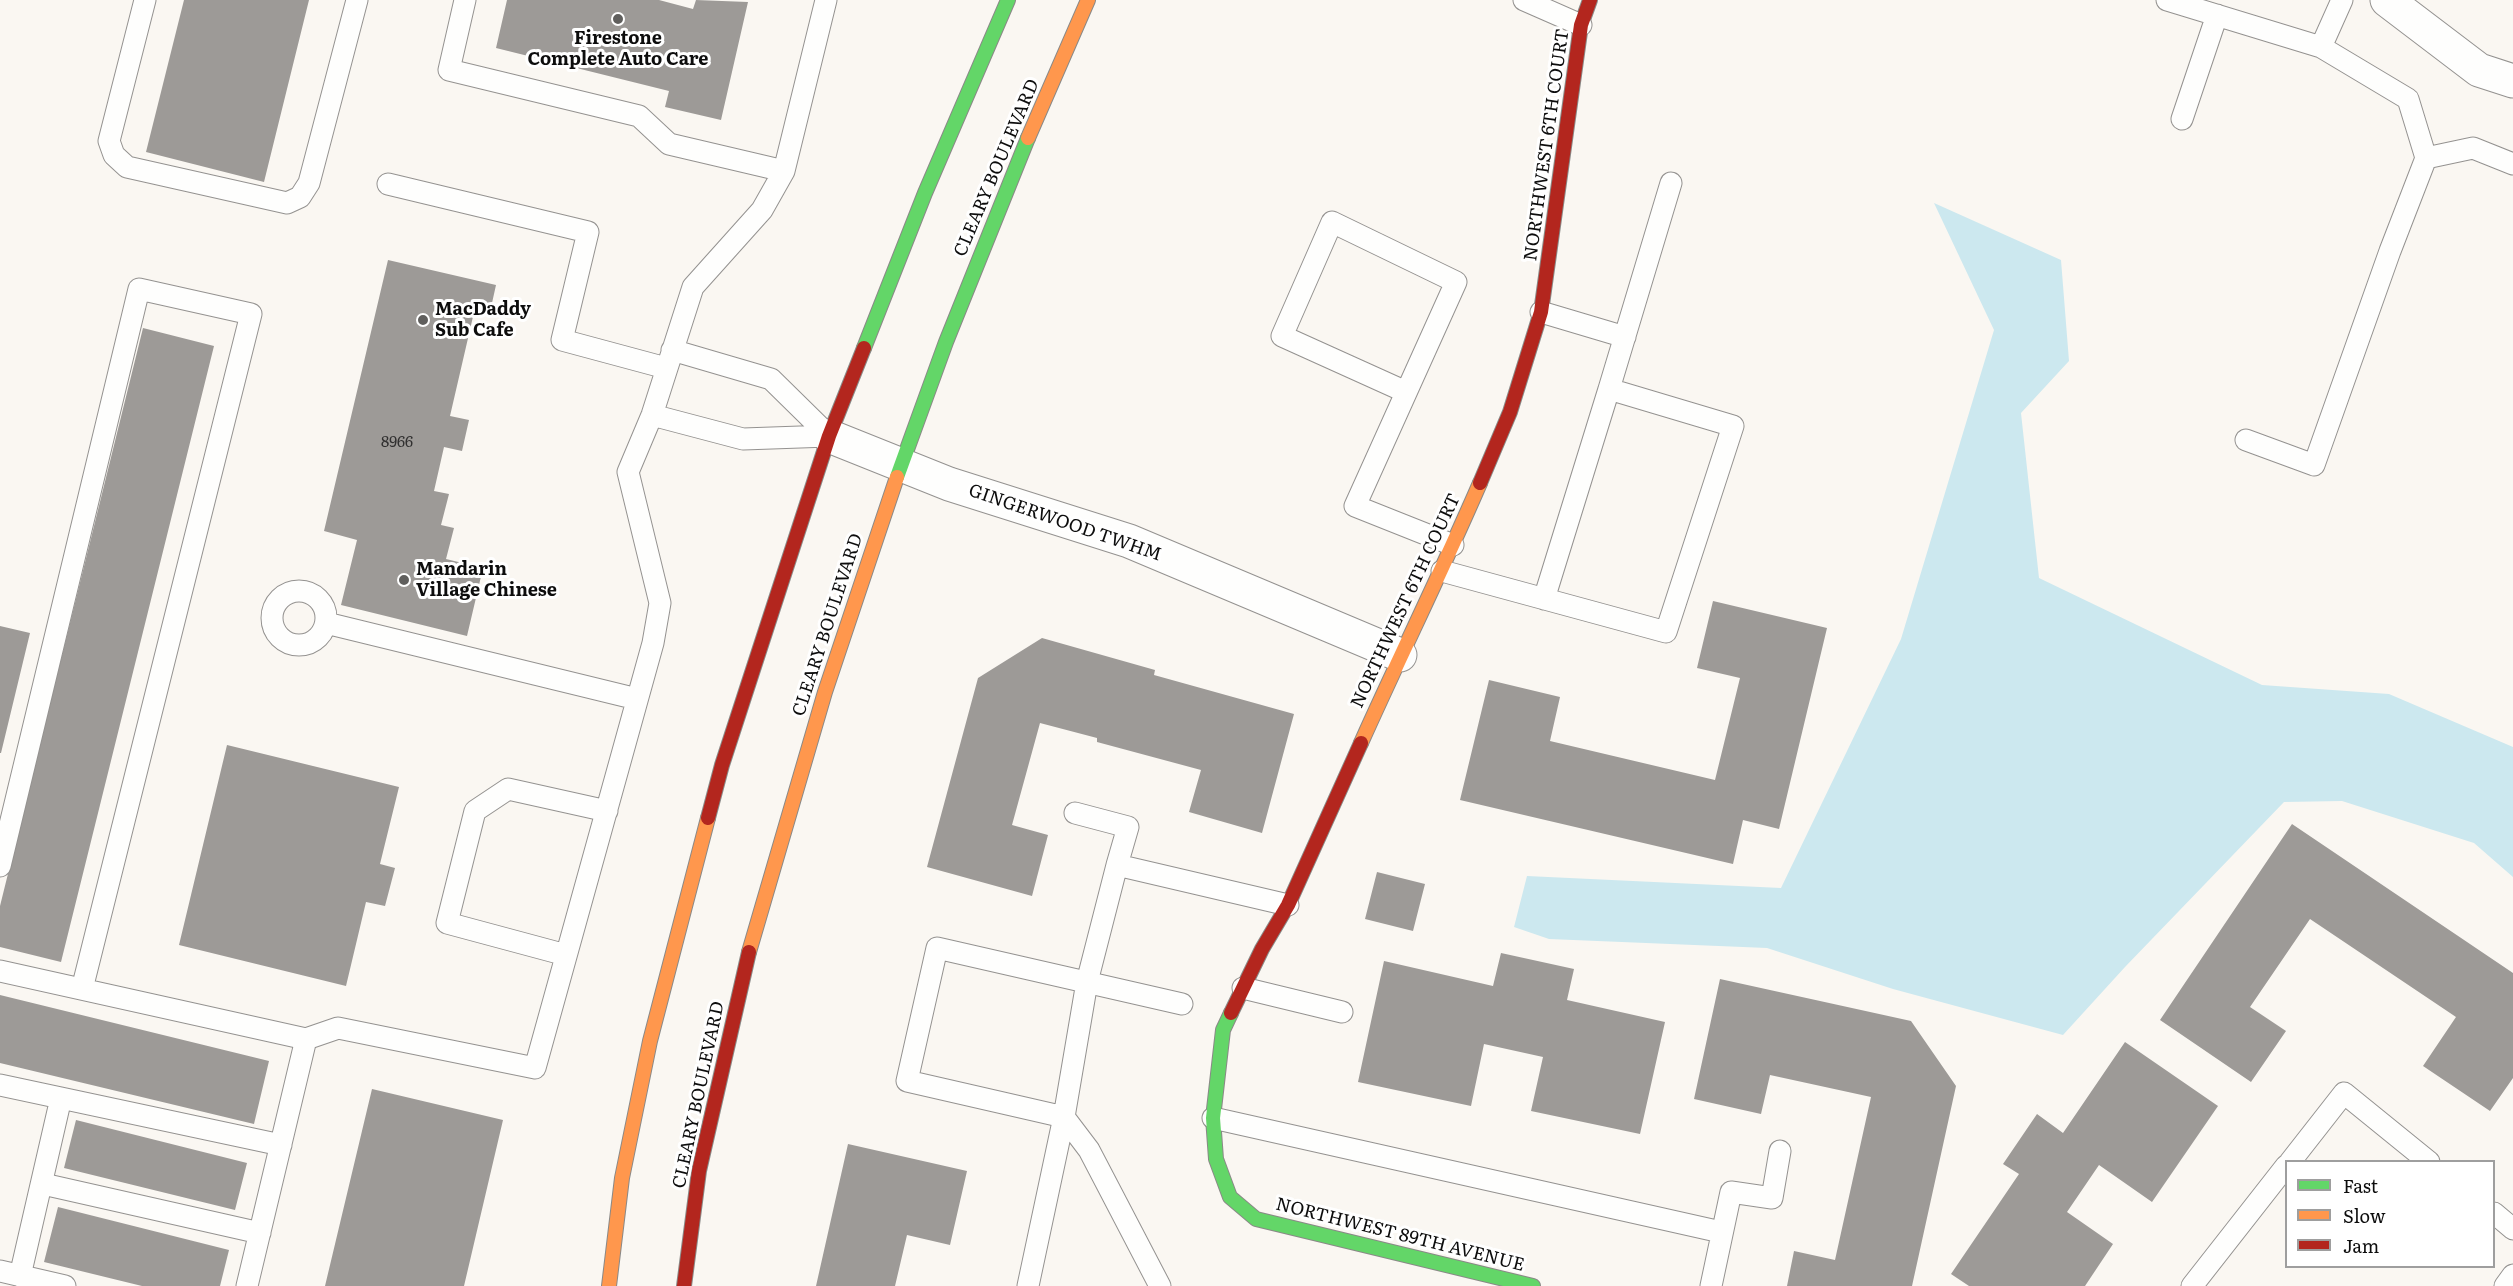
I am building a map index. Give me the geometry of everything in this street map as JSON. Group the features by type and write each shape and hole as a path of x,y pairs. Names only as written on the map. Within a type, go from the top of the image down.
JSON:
{"street":[{"path":"609,1286 622,1178 650,1041 722,765 829,436 925,193 1008,0"},
{"name":"CLEARY BOULEVARD","path":"684,1286 700,1169 729,1029 765,892 868,554 966,289 1088,0"},
{"name":"NORTHWEST 6TH COURT","path":"1230,1197 1216,1159 1213,1118 1223,1030 1262,949 1288,905 1400,655 1442,571 1510,412 1541,312 1581,25 1590,0"},
{"path":"2386,0 2479,70 2513,81"},
{"name":"GINGERWOOD TWHM","path":"829,436 949,484 1130,541 1400,655"},
{"name":"NORTHWEST 89TH AVENUE","path":"1230,1197 1256,1219 1533,1286"}],"lane":[{"path":"145,0 109,141 114,156 128,167 287,203 300,197 309,183 357,0"},
{"path":"465,0 449,70 639,116 669,144 784,171"},
{"path":"0,971 306,1040 338,1028 535,1068 653,643 660,603 628,472 652,415 693,287 762,210 784,171 826,0"},
{"path":"1524,0 1581,25"},
{"path":"2167,0 2321,47 2408,99 2426,158 2390,251 2314,465 2246,440"},
{"path":"2321,47 2342,0"},
{"path":"2182,119 2217,15"},
{"path":"2426,158 2473,148 2513,164"},
{"path":"1544,599 1671,183"},
{"path":"388,184 588,232 562,340 771,379 829,436"},
{"path":"1406,392 1282,336 1332,222 1456,282 1355,506 1453,545"},
{"path":"0,866 139,289 251,315 82,989"},
{"path":"1541,312 1625,337"},
{"path":"1442,571 1666,632 1733,426 1609,389"},
{"path":"652,415 743,440 829,436"},
{"path":"326,623 637,699"},
{"path":"566,955 447,923 475,811 508,789 607,811"},
{"path":"1028,1286 1064,1117 1088,982 1128,826 1076,813"},
{"path":"1117,865 1288,905"},
{"path":"1160,1286 1089,1150 1064,1117 907,1081 937,948 1182,1004"},
{"path":"1243,988 1342,1012"},
{"path":"247,1286 306,1040"},
{"path":"0,1085 281,1145"},
{"path":"2291,1160 2344,1094 2428,1160"},
{"path":"61,1098 43,1184 10,1274 65,1286"},
{"path":"1213,1118 1721,1232"},
{"path":"1711,1286 1731,1192 1772,1198 1780,1151"},
{"path":"2192,1286 2285,1167"},
{"path":"43,1184 260,1233"},
{"path":"2495,1215 2513,1229"},
{"path":"2505,1286 2513,1275"}],"water":[{"path":"1934,203 2061,260 2069,361 2021,413 2039,578 2262,685 2389,694 2513,747 2513,877 2474,843 2342,801 2284,802 2125,967 2063,1035 1893,989 1767,948 1549,939 1514,927 1527,876 1781,888 1901,639 1994,330"}],"building":[{"path":"184,0 309,0 264,182 146,152"},
{"path":"507,0 659,0 693,9 696,0 748,2 721,120 665,107 669,91 496,48"},
{"path":"388,260 496,285 490,312 475,308 450,416 469,420 462,451 444,447 434,491 449,494 441,525 454,528 446,559 483,568 467,636 341,605 357,540 324,531"},
{"path":"143,328 214,346 61,962 0,947 0,906"},
{"path":"1713,601 1827,628 1779,829 1743,820 1733,864 1460,800 1489,680 1560,697 1550,741 1715,780 1740,678 1697,668"},
{"path":"0,626 30,633 1,753 0,753"},
{"path":"1042,638 1155,670 1154,675 1294,714 1262,833 1189,812 1201,770 1097,742 1097,738 1040,723 1012,825 1048,835 1032,896 927,867 978,678"},
{"path":"227,745 399,787 380,864 395,868 385,906 366,902 346,986 179,945"},
{"path":"2292,824 2513,973 2513,1078 2490,1111 2423,1066 2456,1017 2310,919 2250,1007 2286,1031 2251,1082 2160,1020"},
{"path":"1377,872 1425,884 1413,931 1365,919"},
{"path":"1501,953 1574,969 1567,1000 1665,1022 1640,1134 1531,1111 1543,1057 1484,1044 1471,1106 1358,1082 1384,961 1493,986"},
{"path":"1720,979 1911,1021 1956,1086 1912,1286 1787,1286 1794,1251 1835,1260 1871,1097 1770,1075 1761,1114 1694,1099"},
{"path":"0,995 269,1061 254,1124 0,1063"},
{"path":"2125,1042 2218,1106 2152,1202 2099,1165 2067,1212 2113,1244 2085,1286 1969,1286 1951,1274 2019,1174 2003,1164 2037,1114 2063,1133"},
{"path":"372,1089 503,1120 464,1286 325,1286"},
{"path":"76,1120 247,1163 235,1210 64,1168"},
{"path":"848,1144 967,1171 950,1245 907,1235 895,1286 816,1286"},
{"path":"58,1207 229,1250 220,1286 142,1286 44,1262"}],"traffic: fast":[{"path":"864,348 925,193 1008,0"},
{"path":"897,477 946,342 1028,138"},
{"path":"1231,1013 1223,1030 1213,1118 1216,1159 1230,1197 1256,1219 1533,1286"}],"traffic: slow":[{"path":"1028,138 1088,0"},
{"path":"749,952 825,692 897,477"},
{"path":"1361,743 1480,483"},
{"path":"609,1286 622,1178 650,1041 708,818"}],"traffic: jam":[{"path":"1480,483 1510,412 1541,312 1581,25 1590,0"},
{"path":"708,818 722,765 829,436 864,348"},
{"path":"1231,1013 1262,949 1288,905 1361,743"},
{"path":"684,1286 699,1171 749,952"}],"place":[{"name":"Firestone Complete Auto Care","path":"618,19"},
{"name":"MacDaddy Sub Cafe","path":"423,320"},
{"name":"Mandarin Village Chinese","path":"404,580"}]}
